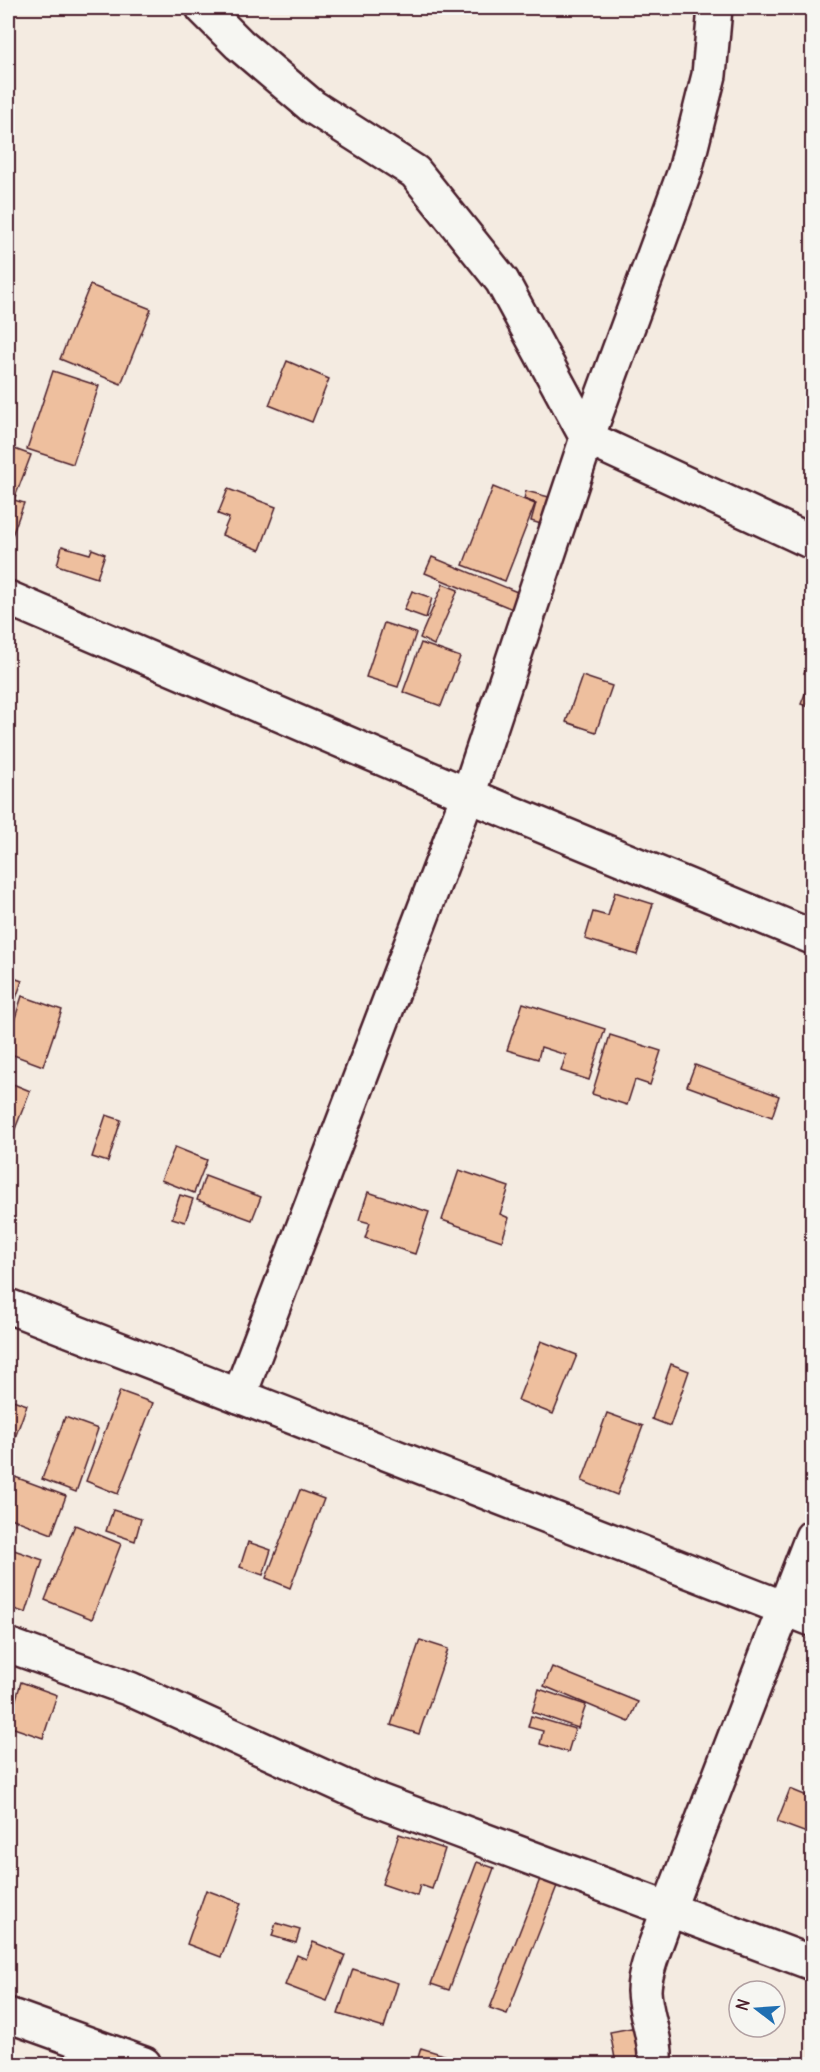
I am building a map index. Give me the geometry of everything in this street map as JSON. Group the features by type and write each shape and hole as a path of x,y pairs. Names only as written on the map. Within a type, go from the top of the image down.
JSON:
{"street":[{"path":"203,8 239,44 313,107 415,172 502,281 587,438 813,542"},
{"path":"239,1396 468,795 587,438 684,171 709,75 715,8"},
{"path":"8,598 468,795 813,937"},
{"path":"8,1306 799,1613"},
{"path":"655,2064 644,1988 668,1910 799,1613 813,1537"},
{"path":"8,1645 130,1689 366,1796 813,1963"},
{"path":"8,2014 144,2064"}],"building":[{"path":"90,285 151,309 121,384 60,359"},
{"path":"287,361 329,379 312,422 269,405"},
{"path":"53,371 99,386 73,464 27,449"},
{"path":"9,447 31,455 14,500 24,503 10,541 8,540"},
{"path":"493,487 535,504 505,581 463,565"},
{"path":"228,489 276,507 260,550 222,535 229,518 218,514"},
{"path":"526,491 549,497 541,524 531,521 536,503 524,499"},
{"path":"62,546 90,554 92,549 105,554 97,578 57,565"},
{"path":"432,557 522,594 515,610 425,573"},
{"path":"443,584 458,590 434,645 420,638"},
{"path":"412,591 432,598 426,618 404,610"},
{"path":"384,623 416,633 398,687 366,677"},
{"path":"421,643 460,657 441,706 403,692"},
{"path":"812,651 812,676 804,673"},
{"path":"582,676 612,686 596,732 566,722"},
{"path":"812,676 812,708 801,704"},
{"path":"615,892 653,904 637,955 585,939 593,912 608,916"},
{"path":"8,976 22,981 13,1007 8,1004"},
{"path":"22,996 62,1010 43,1066 8,1053 8,1040"},
{"path":"523,1003 605,1029 589,1080 561,1071 566,1055 541,1047 538,1059 507,1050"},
{"path":"610,1035 661,1051 650,1085 635,1080 627,1105 592,1094"},
{"path":"695,1065 779,1096 772,1117 687,1086"},
{"path":"8,1082 30,1091 15,1129 8,1126"},
{"path":"106,1115 121,1120 108,1162 92,1157"},
{"path":"8,1132 13,1134 8,1148"},
{"path":"175,1147 207,1160 194,1193 161,1180"},
{"path":"459,1170 509,1187 500,1214 509,1218 502,1241 442,1220"},
{"path":"205,1176 261,1197 252,1220 197,1200"},
{"path":"368,1192 429,1212 415,1254 365,1238 370,1223 359,1220"},
{"path":"180,1195 193,1199 185,1222 172,1218"},
{"path":"541,1341 577,1355 553,1414 518,1400"},
{"path":"671,1364 689,1371 670,1426 652,1419"},
{"path":"120,1391 153,1403 118,1494 86,1481"},
{"path":"10,1399 27,1405 8,1457 8,1405"},
{"path":"607,1413 643,1426 617,1495 582,1481"},
{"path":"65,1417 98,1429 76,1492 42,1479"},
{"path":"15,1477 66,1496 52,1534 8,1517 8,1497"},
{"path":"300,1490 324,1499 290,1588 266,1578"},
{"path":"113,1510 141,1519 135,1541 106,1531"},
{"path":"75,1525 121,1544 92,1619 45,1600"},
{"path":"248,1542 271,1550 263,1575 240,1567"},
{"path":"8,1548 43,1560 26,1613 8,1607"},
{"path":"420,1640 448,1649 419,1734 391,1725"},
{"path":"552,1667 638,1702 629,1722 544,1686"},
{"path":"21,1682 57,1695 43,1738 8,1726"},
{"path":"539,1689 586,1705 578,1728 532,1712"},
{"path":"531,1716 575,1729 568,1752 540,1744 543,1731 528,1727"},
{"path":"790,1789 812,1798 812,1835 777,1822"},
{"path":"399,1834 445,1849 432,1889 420,1885 417,1896 382,1884"},
{"path":"477,1862 494,1868 449,1990 431,1984"},
{"path":"540,1879 557,1886 507,2014 490,2008"},
{"path":"206,1890 241,1903 221,1957 187,1944"},
{"path":"276,1923 300,1930 296,1943 272,1936"},
{"path":"313,1942 345,1955 327,2001 285,1985 297,1955 306,1959"},
{"path":"353,1969 398,1983 384,2028 338,2014"},
{"path":"642,2026 649,2064 616,2064 610,2032"},
{"path":"421,2048 473,2064 416,2064"}]}
